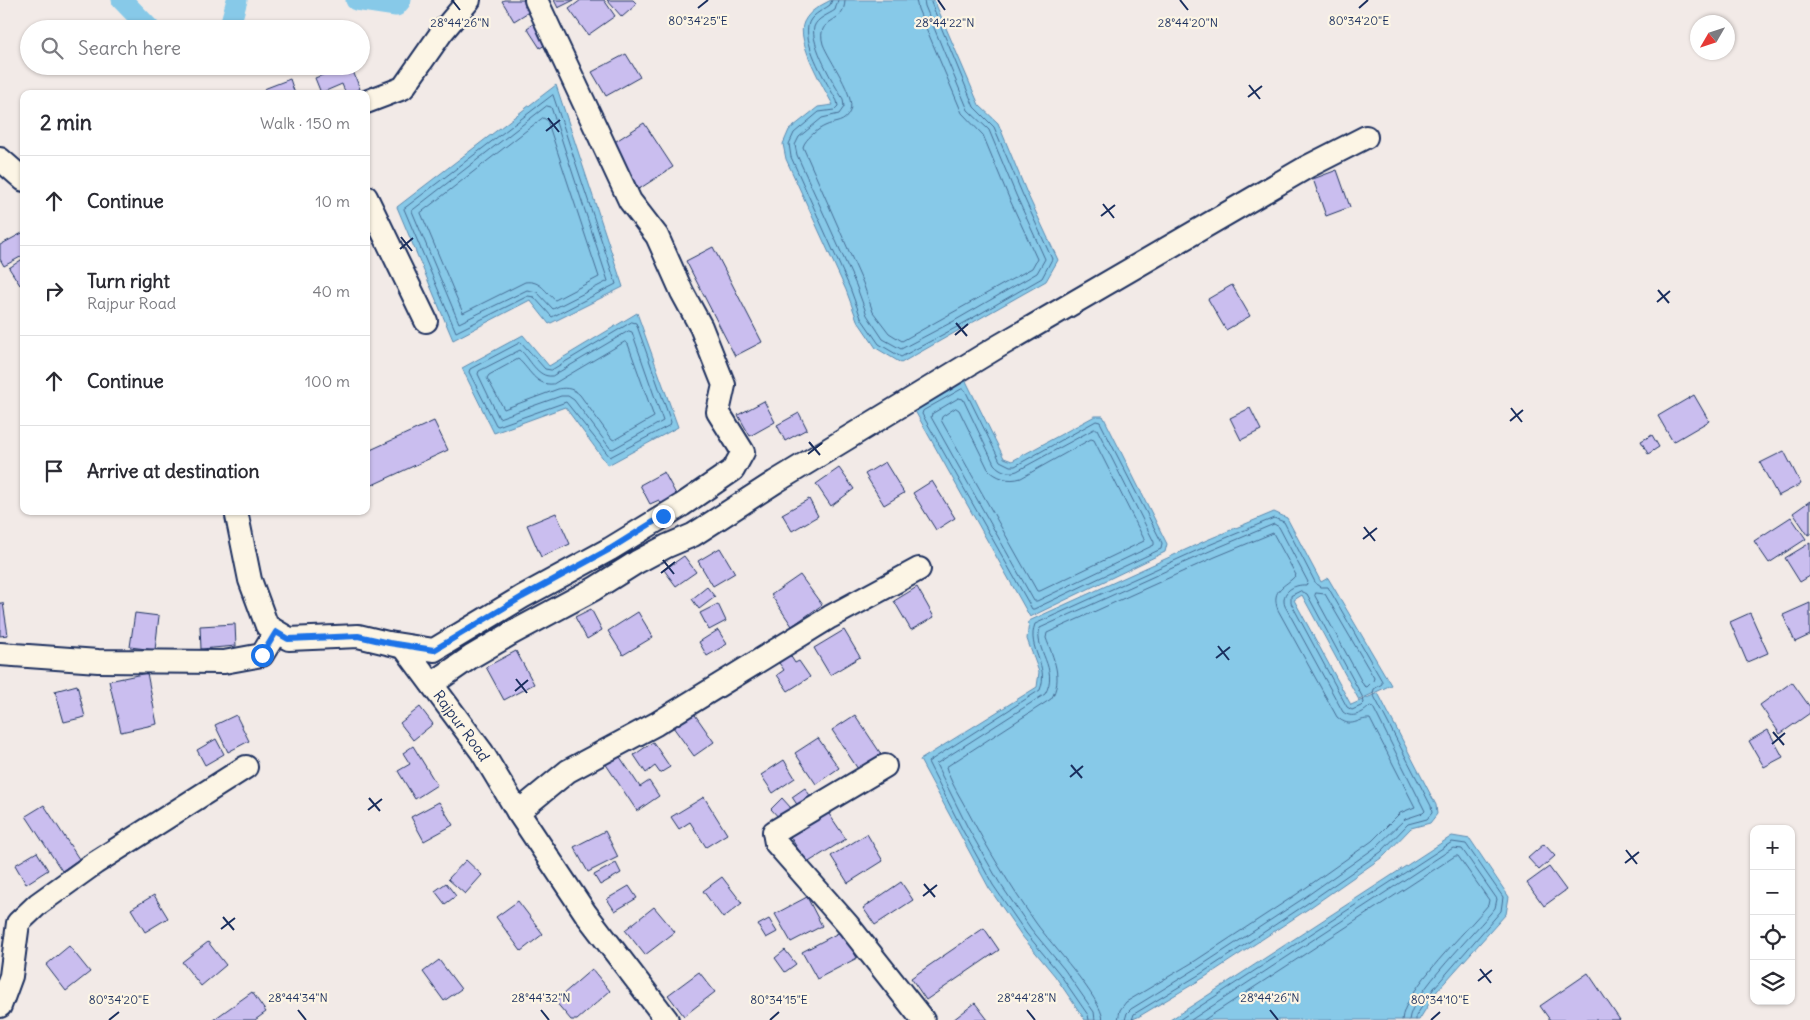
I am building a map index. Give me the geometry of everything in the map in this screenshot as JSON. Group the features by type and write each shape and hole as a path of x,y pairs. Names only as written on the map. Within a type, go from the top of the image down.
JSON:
{"street":[{"path":"370,100 403,88 442,32 469,0"},
{"path":"389,643 434,650 522,597 610,549 682,504 733,470 743,452 718,412 724,385 701,327 682,292 656,236 630,201 536,0"},
{"path":"432,684 471,657 512,633 594,590 637,562 667,546 694,535 775,482 999,346 1307,168 1366,137"},
{"path":"0,159 20,176"},
{"path":"370,205 426,321"},
{"path":"0,654 98,661 224,662 262,655 276,632 267,626 250,580 237,515"},
{"path":"518,812 568,771 656,724 830,617 918,569"},
{"name":"Rajpur Road","path":"276,632 288,639 358,636 404,647 482,752 518,812 586,914 667,1020"},
{"path":"0,1006 11,976 18,923 38,904 95,863 246,766"},
{"path":"885,766 774,832 776,843 848,925 924,1020"}],"water":[{"path":"831,0 934,0 979,105 998,123 1026,191 1058,260 1046,281 901,363 876,348 857,320 846,290 786,159 783,144 789,130 818,107 833,105 817,76 807,52 802,30 809,14"},
{"path":"556,85 623,287 549,324 530,300 453,340 397,207"},
{"path":"637,313 678,427 608,465 565,407 494,433 462,368 523,335 549,366"},
{"path":"966,381 1004,458 1012,461 1095,416 1103,416 1167,544 1165,552 1030,617 915,411"},
{"path":"1274,512 1287,518 1321,582 1328,578 1391,685 1359,700 1302,595 1294,600 1351,705 1378,693 1436,805 1437,814 1430,823 1411,828 1384,856 1308,909 1205,977 1138,1017 1129,1020 1085,1020 1055,976 1022,936 989,888 920,760 1037,687 1039,672 1027,639 1029,621 1207,540"},
{"path":"1452,836 1470,839 1509,897 1506,914 1437,991 1419,1020 1170,1020"}],"building":[{"path":"530,0 535,8 514,21 502,1"},
{"path":"554,0 574,0 558,8"},
{"path":"581,0 604,0 615,16 588,35 569,9"},
{"path":"607,0 633,0 637,4 622,17"},
{"path":"539,20 552,41 540,48 527,28"},
{"path":"626,54 640,77 606,96 592,72"},
{"path":"322,75 355,75 360,89 344,90 342,84 328,90 320,90 315,78"},
{"path":"290,79 294,90 264,90"},
{"path":"644,123 673,167 639,189 610,145"},
{"path":"1337,170 1350,207 1326,216 1313,179"},
{"path":"20,234 20,257 4,266 0,259 0,245"},
{"path":"713,247 762,342 735,356 686,261"},
{"path":"20,261 20,285 9,268"},
{"path":"1232,285 1250,316 1226,330 1208,299"},
{"path":"1694,395 1709,421 1673,442 1658,416"},
{"path":"764,401 775,422 750,436 738,415"},
{"path":"1250,408 1261,430 1241,440 1230,418"},
{"path":"799,413 807,429 785,441 777,425"},
{"path":"434,421 448,450 370,486 370,450"},
{"path":"1652,435 1659,447 1648,454 1641,441"},
{"path":"1784,451 1801,484 1778,496 1760,463"},
{"path":"885,462 904,493 884,505 865,474"},
{"path":"839,468 854,489 831,506 816,484"},
{"path":"664,472 678,498 663,507 659,500 650,504 640,485"},
{"path":"932,481 955,518 936,530 913,493"},
{"path":"809,499 818,516 792,531 782,514"},
{"path":"1810,501 1810,534 1808,535 1793,513"},
{"path":"556,513 570,544 541,557 527,525"},
{"path":"1791,517 1806,539 1769,563 1754,541"},
{"path":"1810,543 1810,576 1800,582 1785,558"},
{"path":"720,548 735,573 713,586 698,561"},
{"path":"684,556 696,572 676,586 664,570"},
{"path":"800,575 822,605 792,626 771,595"},
{"path":"707,587 715,597 699,609 692,599"},
{"path":"917,587 934,617 911,630 894,601"},
{"path":"0,603 3,603 8,635 0,636"},
{"path":"1810,603 1810,635 1795,642 1783,615"},
{"path":"718,604 726,621 709,630 700,613"},
{"path":"591,609 602,630 587,639 575,617"},
{"path":"638,612 653,637 623,655 608,631"},
{"path":"135,613 159,616 155,650 130,647"},
{"path":"1750,613 1768,653 1747,662 1730,622"},
{"path":"235,624 236,646 201,649 200,626"},
{"path":"718,630 727,644 707,656 699,642"},
{"path":"844,630 860,657 830,675 814,648"},
{"path":"516,651 534,684 504,700 486,667"},
{"path":"788,652 795,663 799,661 810,677 788,691 777,675 784,670 777,660"},
{"path":"147,673 157,724 121,732 109,681"},
{"path":"1792,682 1810,707 1810,713 1780,734 1760,705"},
{"path":"77,685 85,717 64,722 55,691"},
{"path":"420,707 433,724 413,740 400,723"},
{"path":"693,712 714,742 694,756 673,727"},
{"path":"236,715 249,741 228,752 215,725"},
{"path":"855,715 883,757 860,772 832,730"},
{"path":"1768,730 1783,757 1764,767 1749,741"},
{"path":"818,738 839,768 816,784 795,753"},
{"path":"216,739 224,754 205,765 197,750"},
{"path":"653,742 670,767 660,773 655,766 646,773 634,755"},
{"path":"413,746 437,785 415,799 398,771 410,764 403,753"},
{"path":"616,751 640,787 649,781 659,796 637,811 603,760"},
{"path":"784,760 795,778 773,793 761,775"},
{"path":"805,788 811,797 798,806 792,797"},
{"path":"704,797 727,834 706,847 690,822 679,829 671,817"},
{"path":"782,798 791,808 780,819 771,809"},
{"path":"439,802 453,825 424,841 411,817"},
{"path":"44,805 79,859 62,871 26,816"},
{"path":"827,811 846,839 807,863 789,835"},
{"path":"605,831 618,857 588,872 574,847"},
{"path":"867,834 883,861 848,883 831,856"},
{"path":"1544,844 1555,856 1539,870 1528,858"},
{"path":"37,852 48,870 26,884 15,865"},
{"path":"466,860 482,875 465,894 448,879"},
{"path":"616,863 621,873 600,885 594,875"},
{"path":"1549,867 1566,890 1544,906 1527,883"},
{"path":"722,877 742,903 723,918 703,891"},
{"path":"901,882 913,900 875,925 863,908"},
{"path":"446,883 456,896 445,904 435,891"},
{"path":"629,886 637,898 615,911 607,899"},
{"path":"154,895 168,918 145,932 131,909"},
{"path":"807,897 822,926 791,942 775,914"},
{"path":"518,901 543,934 521,951 496,917"},
{"path":"654,907 675,932 645,955 625,930"},
{"path":"769,919 777,932 766,938 758,925"},
{"path":"984,928 999,950 926,1000 911,978"},
{"path":"842,931 857,958 817,979 802,952"},
{"path":"208,942 226,965 201,986 182,962"},
{"path":"69,946 90,972 66,991 46,965"},
{"path":"785,950 796,964 785,972 775,958"},
{"path":"439,960 461,989 444,1001 423,972"},
{"path":"592,969 610,991 577,1020 571,1020 555,1001"},
{"path":"699,972 715,992 684,1016 668,995"},
{"path":"1588,973 1620,1020 1550,1020 1540,1006"},
{"path":"252,992 266,1012 255,1020 213,1020"},
{"path":"975,1003 988,1020 953,1020"}],"waterway":[{"path":"122,0 141,20"},
{"path":"231,20 237,0"},
{"path":"356,0 396,6 401,0"}],"route":[{"path":"262,655 276,632 288,639 358,636 434,650 522,597 610,549 663,516"}]}
